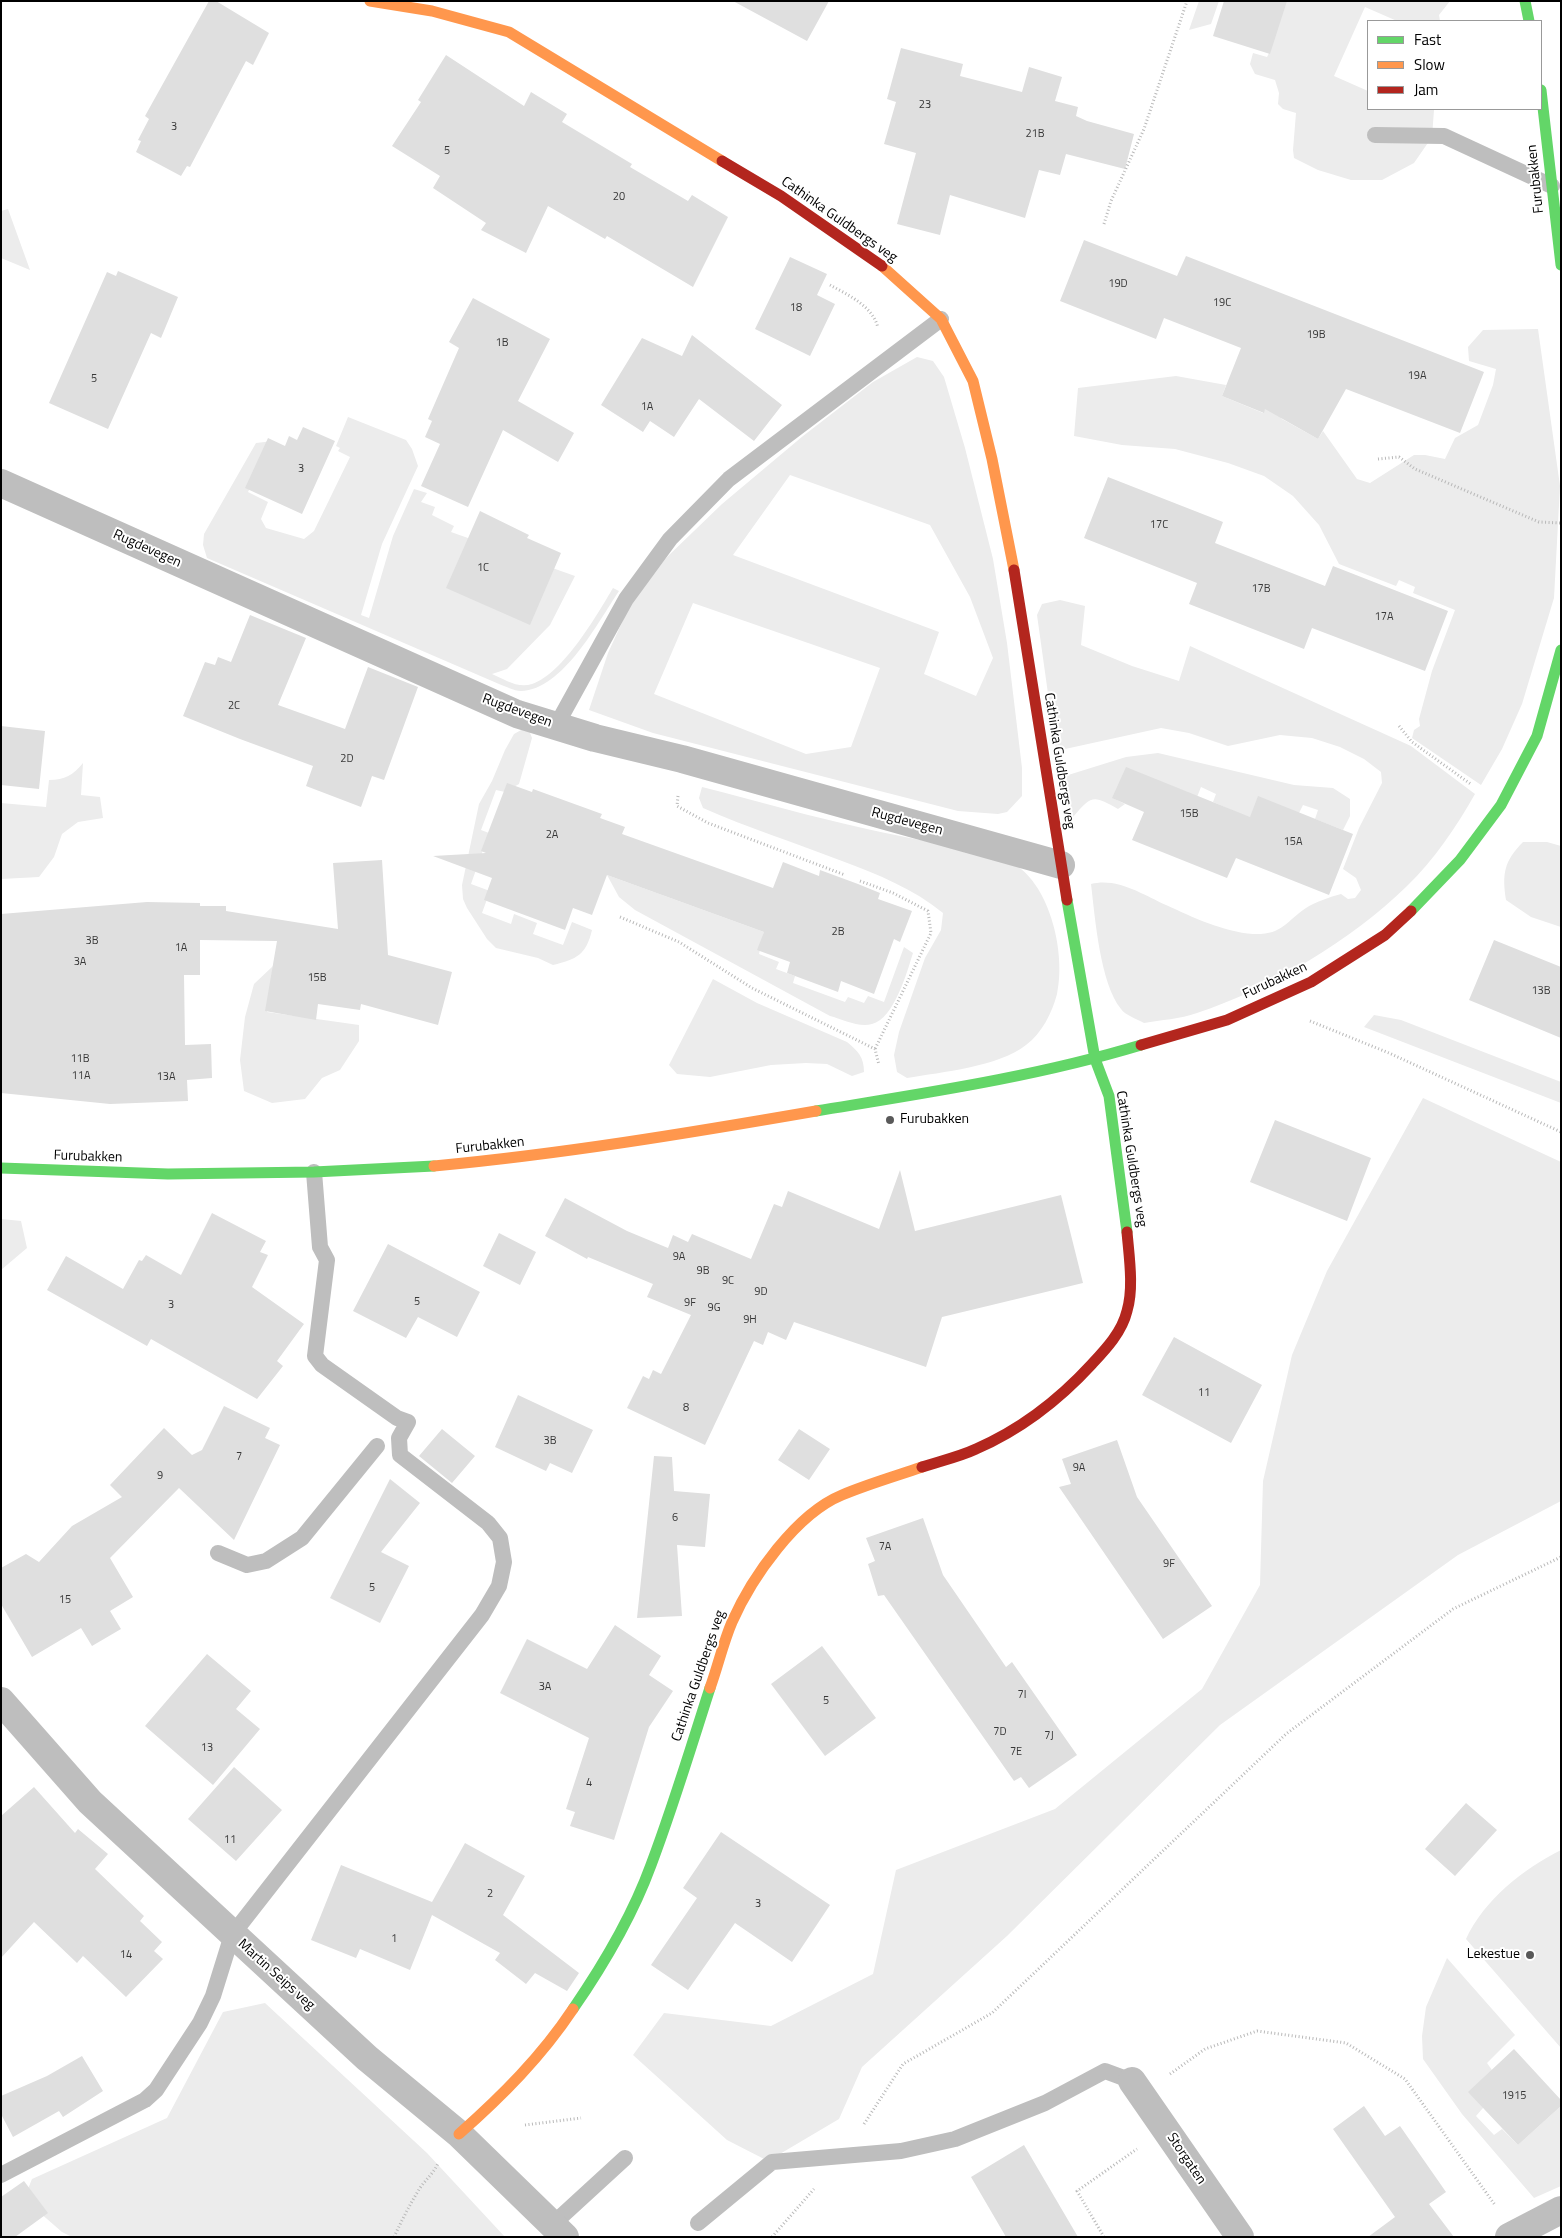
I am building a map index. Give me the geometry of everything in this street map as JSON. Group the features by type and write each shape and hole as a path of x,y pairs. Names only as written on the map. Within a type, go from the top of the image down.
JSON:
{"street":[{"name":"Cathinka Guldbergs veg","path":"370,1 432,11 509,32 781,196 879,263 941,319 974,381 992,459 1019,596 1060,865 1095,1059 1108,1096 1127,1231 1130,1270 1128,1309 1123,1324 1105,1350 1066,1392 1035,1417 976,1449 841,1495 811,1515 789,1535 753,1580 732,1623 651,1866 621,1932 602,1967 562,2026 505,2093 459,2134"},
{"path":"1525,1 1529,20"},
{"name":"Furubakken","path":"1542,99 1558,225 1561,265"},
{"name":"Rugdevegen","path":"1,482 517,714 594,738 682,759 1060,865"},
{"name":"Furubakken","path":"1,1168 168,1174 314,1172 417,1168 523,1158 636,1142 886,1100 1095,1059 1227,1020 1311,982 1385,934 1423,899 1460,860 1501,805 1537,736 1561,650"},
{"name":"Martin Seips veg","path":"1,1701 90,1802 367,2058 459,2134 559,2231"},
{"name":"Storgaten","path":"1136,2088 1166,2128 1240,2237"},
{"path":"1512,2235 1561,2210"}],"lane":[{"path":"1375,134 1444,136 1552,186"},
{"path":"556,726 626,599 670,539 729,479 941,319"},
{"path":"1,2175 145,2100 156,2090 200,2023 214,1996 232,1935 482,1615 499,1586 504,1562 500,1538 488,1523 400,1455 400,1438 408,1422 398,1418 322,1365 315,1356 327,1260 320,1247 314,1172"},
{"path":"218,1553 247,1565 266,1561 302,1538 377,1446"},
{"path":"698,2223 772,2162 844,2154 901,2152 955,2139 1045,2103 1105,2071 1136,2088"},
{"path":"559,2231 625,2158"}],"path":[{"path":"1104,224 1111,201 1144,129 1187,1"},
{"path":"830,285 863,306 876,321 878,330"},
{"path":"1378,459 1398,457 1415,468 1539,522 1561,523"},
{"path":"1399,726 1412,742 1501,805"},
{"path":"682,759 677,806 708,823 845,875"},
{"path":"860,881 893,893 928,911 931,933 875,1049 886,1100"},
{"path":"620,917 678,942 752,988 875,1049"},
{"path":"1306,1020 1389,1053 1561,1132"},
{"path":"772,2237 844,2154 903,2064 992,2013 1286,1734 1453,1608 1561,1557"},
{"path":"1136,2088 1206,2049 1257,2031 1346,2043 1405,2079 1512,2235"},
{"path":"1104,2237 1077,2191 1166,2128"},
{"path":"394,2237 404,2215 422,2186 434,2172 441,2158"}],"shaded area":[{"path":"1199,1 1219,1 1211,24 1189,30"},
{"path":"1281,1 1450,1 1439,15 1440,20 1395,20 1365,7 1334,76 1367,91 1367,110 1434,110 1432,137 1414,163 1382,180 1351,180 1318,170 1294,158 1296,113 1283,109 1278,104 1279,93 1275,80 1255,74 1250,64 1253,53 1267,57"},
{"path":"8,209 30,270 1,258 1,211"},
{"path":"1538,329 1560,486 1554,598 1522,704 1502,749 1481,785 1412,738 1414,730 1420,726 1419,719 1432,671 1455,610 1413,593 1415,587 1399,580 1396,586 1339,564 1319,525 1293,496 1264,476 1228,463 1175,449 1122,445 1074,436 1078,388 1176,376 1226,385 1222,396 1263,413 1268,402 1282,419 1318,439 1323,431 1357,479 1370,483 1414,455 1445,459 1455,438 1478,425 1493,385 1496,369 1469,361 1468,347 1483,330"},
{"path":"917,357 933,361 944,377 965,448 993,559 1007,643 1022,768 1022,796 1007,812 998,814 958,811 653,733 589,710 608,653 629,607 666,558 722,504 803,436 873,382","holes":["790,475 930,525 970,597 993,658 976,696 924,674 939,632 733,555","693,603 880,668 851,747 806,754 654,694"]},
{"path":"348,417 406,440 412,449 418,466 382,544 361,615 369,618 393,536 414,489 427,493 421,502 435,507 432,515 454,526 451,532 575,576 550,625 507,669 492,674 511,683 522,685 532,684 544,678 555,669 578,642 613,588 619,591 578,652 551,679 536,688 521,691 513,689 207,558 203,545 204,534 256,443 273,441 248,492 268,502 261,519 266,528 304,539 314,531 350,457 338,451 340,448 336,446"},
{"path":"1060,600 1085,606 1081,645 1132,666 1179,681 1190,646 1411,746 1475,794 1461,818 1417,876 1385,906 1336,944 1281,977 1225,1003 1191,1015 1144,1023 1123,1011 1114,998 1108,983 1103,967 1091,884 1111,883 1130,888 1197,919 1242,933 1263,934 1277,930 1314,904 1341,894 1348,899 1355,898 1361,890 1356,878 1343,869 1359,828 1382,783 1381,772 1364,759 1340,747 1312,738 1280,735 1228,746 1189,733 1161,728 1056,751 1037,615 1042,604"},
{"path":"523,729 529,730 532,738 519,784 505,792 496,790 481,830 489,833 471,884 490,891 482,913 511,924 514,914 537,923 533,934 563,945 572,922 592,930 587,945 579,955 568,961 553,965 538,958 496,948 487,939 463,899 462,885 479,804 514,734"},
{"path":"1158,753 1294,785 1333,788 1350,799 1350,816 1343,830 1315,819 1318,810 1303,805 1299,813 1250,818 1213,802 1216,794 1201,787 1197,797 1113,798 1125,804 1118,809 1103,801 1093,800 1085,804 1073,817 1065,776 1126,757"},
{"path":"83,763 81,795 100,797 103,818 78,822 62,834 54,857 39,877 1,879 1,803 46,807 49,780 68,776"},
{"path":"702,787 846,824 971,851 1014,864 1027,874 1038,888 1053,923 1057,942 1059,978 1057,994 1042,1029 1026,1045 1001,1059 985,1064 907,1078 897,1072 894,1055 899,1032 925,958 941,930 943,913 908,889 882,877 703,808 699,798"},
{"path":"1523,842 1547,842 1561,846 1561,927 1531,917 1506,900 1504,883 1506,868 1512,855"},
{"path":"607,875 764,932 759,954 779,962 776,969 795,976 793,983 845,1002 848,997 864,1003 868,996 884,1002 904,947 913,953 899,994 887,1013 880,1020 872,1024 851,1023 830,1016 635,910 619,897"},
{"path":"273,966 267,1012 359,1025 359,1041 340,1070 322,1078 305,1099 272,1103 244,1091 240,1060 245,1017 254,984"},
{"path":"713,979 757,1003 847,1042 860,1055 864,1072 852,1076 827,1064 806,1063 771,1065 710,1077 677,1074 669,1065"},
{"path":"1374,1015 1401,1020 1561,1082 1561,1103 1364,1027"},
{"path":"1423,1098 1561,1162 1561,1501 1458,1555 1220,1725 1007,1936 862,2067 839,2119 768,2161 727,2140 633,2055 664,2013 771,2026 873,1974 896,1870 1055,1809 1202,1689 1260,1585 1263,1481 1292,1355 1327,1271"},
{"path":"1,1219 21,1221 27,1248 1,1270"},
{"path":"1561,1850 1561,2048 1466,1939 1483,1911 1506,1887 1533,1866"},
{"path":"1447,1958 1515,2035 1487,2063 1492,2070 1483,2108 1476,2116 1494,2135 1502,2129 1518,2145 1561,2106 1561,2186 1534,2198 1462,2114 1423,2059 1422,2036 1426,2007"},
{"path":"265,2003 427,2153 505,2237 72,2237 62,2232 24,2199 32,2179 167,2118 223,2012"}],"building":[{"path":"209,1 216,1 269,33 253,65 246,61 190,167 187,166 181,176 136,152 141,141 138,140 149,119 145,116"},
{"path":"733,1 829,1 807,41"},
{"path":"1224,1 1287,1 1270,54 1213,36"},
{"path":"901,48 963,64 960,76 1022,92 1029,67 1062,77 1055,101 1078,107 1076,116 1087,121 1134,134 1125,169 1066,154 1060,175 1039,170 1025,218 950,195 940,235 897,224 916,153 884,144 896,102 887,99"},
{"path":"446,55 524,106 531,92 567,114 562,122 632,164 630,167 688,201 692,195 728,217 693,287 607,236 605,239 548,206 526,253 481,230 486,223 433,188 440,176 392,146 421,102 418,100"},
{"path":"1084,240 1177,276 1186,256 1484,372 1460,433 1346,389 1318,439 1265,409 1264,413 1222,396 1241,348 1164,318 1156,339 1060,301"},
{"path":"790,257 827,274 817,295 835,304 810,356 755,329"},
{"path":"118,271 178,297 161,338 151,333 108,429 49,403 107,272 116,276"},
{"path":"473,298 550,339 518,401 574,433 558,462 503,430 468,507 421,486 440,444 425,437 432,421 428,419 459,348 449,342"},
{"path":"692,335 782,405 754,441 699,399 674,437 650,421 643,432 601,405 642,338 682,356"},
{"path":"303,427 335,441 302,514 245,488 268,438 285,446 289,436 297,440"},
{"path":"1108,477 1223,522 1215,543 1325,586 1333,566 1448,611 1425,671 1312,628 1304,649 1189,604 1197,583 1084,538"},
{"path":"480,511 529,535 527,538 561,553 530,625 446,588"},
{"path":"250,615 306,638 278,705 345,729 368,667 418,687 384,780 372,776 361,807 306,786 313,766 183,716 205,662 215,665 218,657 231,662"},
{"path":"1,726 45,731 39,789 1,785"},
{"path":"1126,767 1250,817 1258,796 1353,834 1329,895 1236,858 1227,878 1132,840 1144,812 1112,798"},
{"path":"507,783 532,792 533,789 602,814 600,818 625,827 622,834 773,888 783,862 819,876 820,870 858,884 880,893 878,899 912,911 900,942 894,939 874,994 841,981 838,992 787,973 790,962 757,950 764,932 607,875 592,915 573,908 565,930 484,900 492,878 433,856 486,853 481,851"},
{"path":"382,860 388,955 452,972 438,1025 361,1004 360,1010 318,1004 316,1020 265,1011 277,941 200,940 200,975 184,975 185,1045 211,1044 212,1078 187,1080 188,1101 110,1104 1,1093 1,914 147,902 200,903 200,906 226,906 226,911 338,929 333,863"},
{"path":"1494,940 1561,967 1561,1038 1469,1000"},
{"path":"1275,1120 1371,1158 1347,1221 1250,1182"},
{"path":"900,1170 915,1231 1061,1195 1083,1283 942,1317 926,1367 794,1322 786,1340 768,1332 763,1345 754,1341 705,1445 627,1408 643,1376 649,1379 653,1370 661,1374 691,1315 647,1297 653,1284 588,1257 587,1259 545,1236 565,1198 627,1231 668,1248 673,1235 688,1242 692,1234 751,1259 774,1204 782,1207 788,1191 879,1229"},
{"path":"212,1213 266,1241 260,1252 268,1255 252,1287 304,1324 277,1361 283,1366 257,1399 151,1339 147,1346 47,1290 66,1256 123,1289 139,1260 142,1261 146,1255 181,1275"},
{"path":"499,1233 536,1252 520,1285 483,1266"},
{"path":"388,1244 480,1292 457,1337 418,1317 406,1338 353,1311"},
{"path":"1174,1337 1262,1385 1231,1443 1142,1395"},
{"path":"518,1395 593,1430 572,1473 550,1463 546,1471 495,1447"},
{"path":"224,1406 270,1428 265,1438 280,1445 234,1540 179,1488 110,1558 133,1597 110,1611 121,1629 92,1646 81,1628 32,1657 1,1604 1,1568 26,1554 39,1562 72,1526 122,1497 110,1485 164,1428 192,1455 202,1450"},
{"path":"442,1429 475,1456 452,1483 419,1456"},
{"path":"799,1429 830,1449 809,1480 778,1460"},
{"path":"1117,1440 1137,1497 1212,1606 1163,1639 1059,1487 1071,1484 1062,1459"},
{"path":"654,1456 672,1457 674,1491 710,1494 705,1547 677,1545 682,1616 637,1618"},
{"path":"390,1479 420,1503 381,1552 409,1566 380,1623 330,1598"},
{"path":"923,1518 943,1575 1006,1667 1012,1662 1077,1755 1029,1788 1021,1777 1014,1781 884,1595 878,1596 868,1564 875,1561 866,1538"},
{"path":"615,1625 661,1656 649,1675 673,1691 649,1727 614,1840 570,1826 575,1812 566,1809 589,1738 500,1693 527,1639 587,1669"},
{"path":"822,1646 876,1718 825,1756 771,1684"},
{"path":"207,1654 251,1691 236,1709 260,1729 213,1785 145,1726"},
{"path":"234,1767 282,1810 236,1861 188,1819"},
{"path":"34,1787 75,1833 78,1829 108,1854 95,1869 144,1916 140,1921 162,1942 154,1951 163,1959 126,1997 83,1956 77,1963 34,1922 1,1958 1,1816"},
{"path":"1466,1803 1497,1830 1455,1876 1425,1849"},
{"path":"721,1832 830,1905 792,1962 735,1923 688,1990 651,1965 697,1898 683,1888"},
{"path":"465,1843 525,1876 503,1915 579,1973 567,1991 535,1973 526,1984 495,1960 500,1953 432,1915 410,1970 360,1949 356,1958 311,1940 341,1865 432,1902"},
{"path":"1514,2049 1561,2100 1561,2106 1518,2145 1468,2092"},
{"path":"82,2056 103,2091 63,2117 59,2111 13,2137 1,2114 1,2096 47,2076"},
{"path":"1364,2106 1385,2136 1400,2126 1446,2192 1429,2204 1454,2237 1368,2237 1395,2217 1333,2129"},
{"path":"1024,2145 1078,2237 1006,2237 971,2177"},
{"path":"24,2181 48,2213 15,2237 1,2237 1,2197"}],"traffic: fast":[{"path":"1525,1 1529,20"},
{"path":"1542,99 1561,265"},
{"path":"1411,911 1460,860 1501,805 1537,736 1561,650"},
{"path":"1067,900 1095,1059 1109,1096 1127,1232"},
{"path":"816,1111 939,1091 1020,1075 1141,1045"},
{"path":"1,1168 168,1174 314,1172 434,1166"},
{"path":"573,2009 596,1975 635,1903 659,1843 710,1688"}],"traffic: slow":[{"path":"370,1 432,11 509,32 722,161"},
{"path":"882,266 941,319 973,381 992,459 1014,570"},
{"path":"434,1166 578,1149 816,1111"},
{"path":"710,1688 729,1630 741,1604 763,1567 792,1532 825,1504 842,1495 922,1467"},
{"path":"459,2134 534,2060 573,2009"}],"traffic: jam":[{"path":"722,161 781,196 882,266"},
{"path":"1014,570 1067,900"},
{"path":"1141,1045 1227,1020 1311,982 1385,935 1411,911"},
{"path":"922,1467 970,1452 1024,1423 1066,1390 1103,1352 1113,1340 1125,1319 1129,1302 1130,1272 1127,1232"}],"place":[{"name":"Furubakken","path":"890,1120"},
{"name":"Lekestue","path":"1530,1955"}]}
